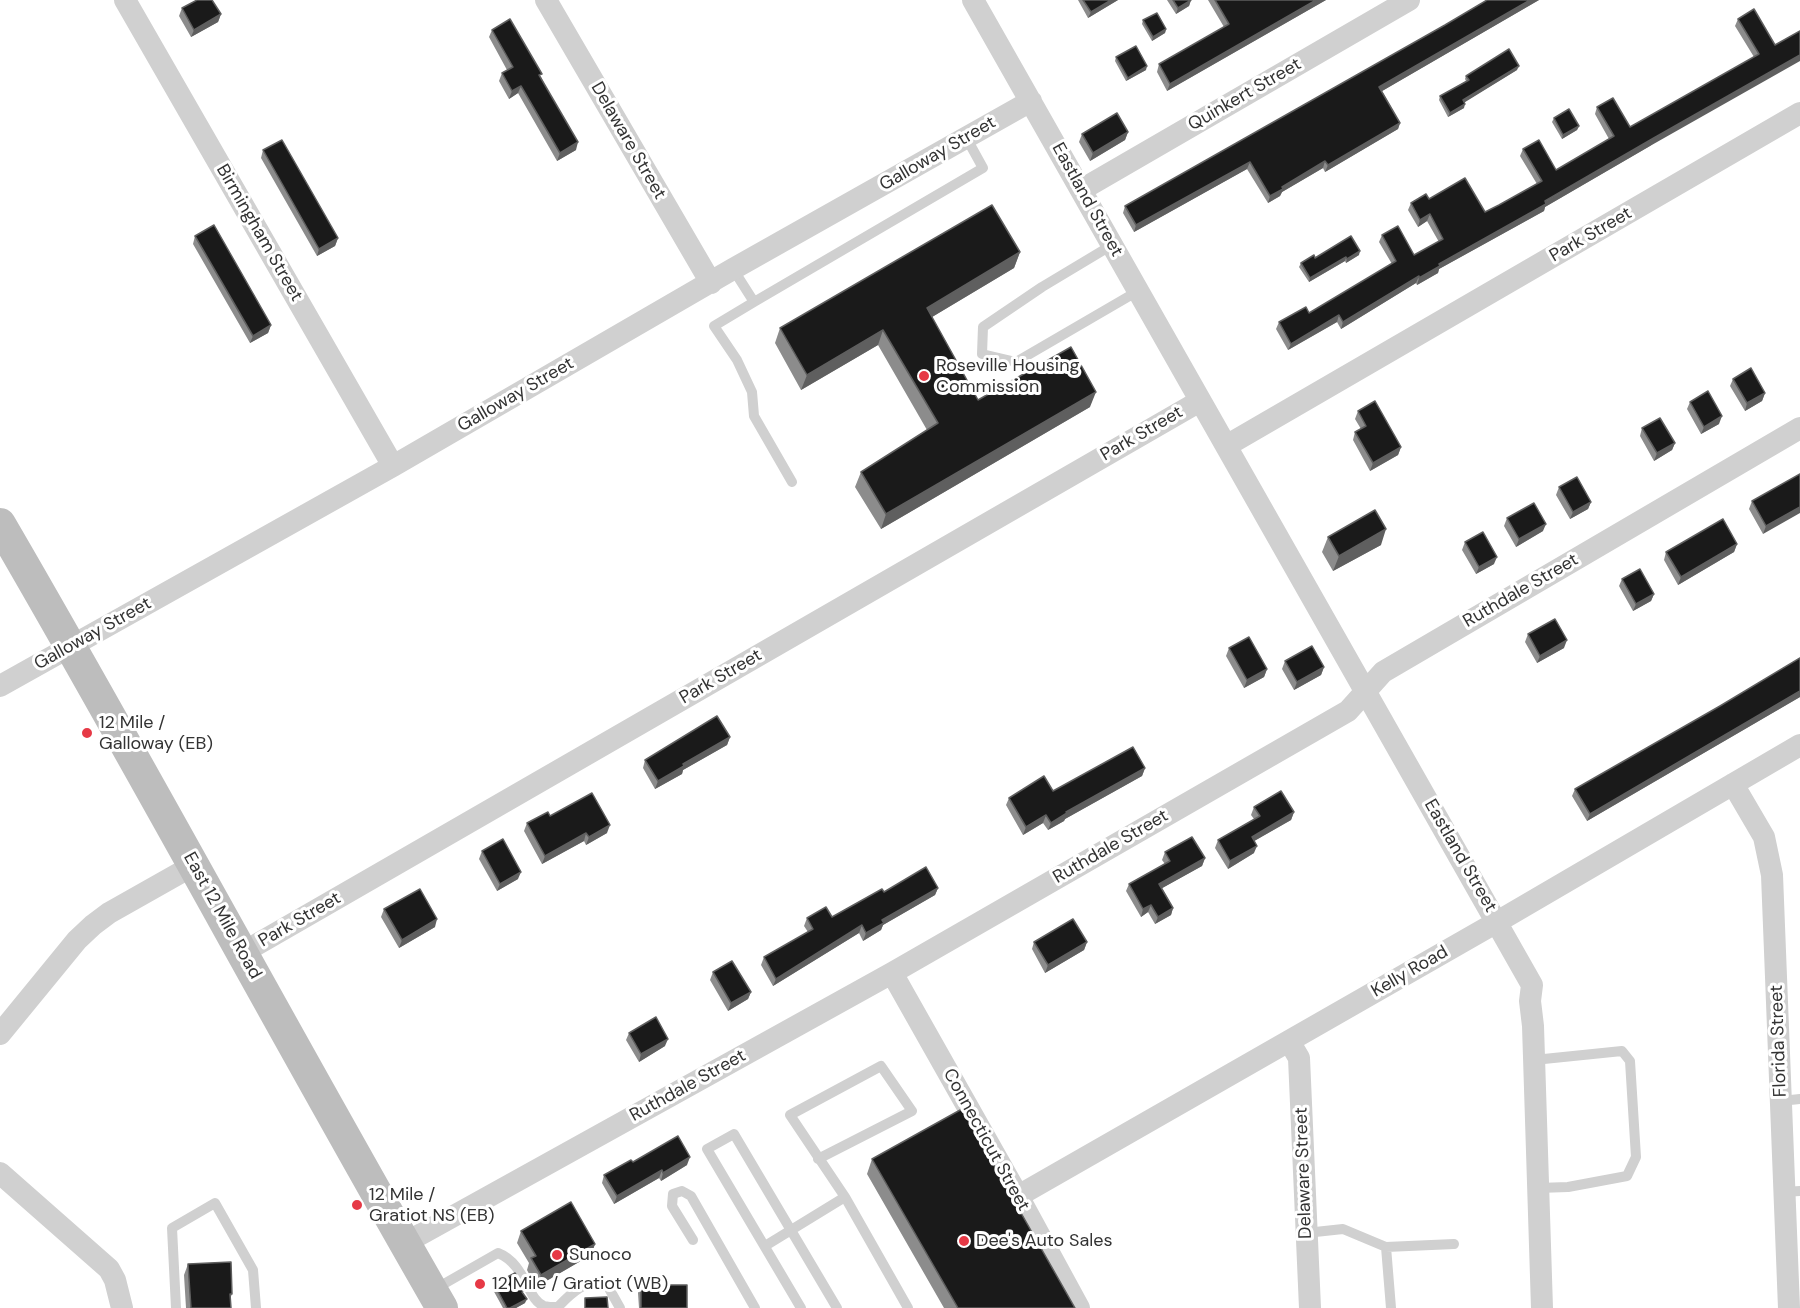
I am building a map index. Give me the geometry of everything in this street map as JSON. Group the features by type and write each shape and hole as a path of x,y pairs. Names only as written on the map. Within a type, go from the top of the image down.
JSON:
{"main road":[{"name":"East 12 Mile Road","path":"0,524 437,1299"}],"street":[{"name":"Birmingham Street","path":"125,0 393,466"},
{"name":"Delaware Street","path":"546,0 711,283"},
{"name":"Eastland Street","path":"973,0 1532,985 1530,1001 1533,1026 1542,1308"},
{"name":"Quinkert Street","path":"1081,190 1409,0"},
{"name":"Galloway Street","path":"0,686 393,466 733,269 1031,101"},
{"name":"Park Street","path":"1226,446 1800,113"},
{"name":"Park Street","path":"243,953 1200,401"},
{"name":"Ruthdale Street","path":"405,1243 892,973 1348,711 1383,672 1800,428"},
{"name":"Kelly Road","path":"1018,1196 1497,922 1800,745"},
{"name":"Florida Street","path":"1733,784 1757,822 1769,854 1790,1100 1794,1277 1789,1308"},
{"path":"0,1034 77,939 93,925 109,913 194,865"},
{"name":"Connecticut Street","path":"892,973 1079,1308"},
{"name":"Delaware Street","path":"1289,1041 1299,1058 1310,1308"},
{"path":"0,1173 109,1269 115,1280 122,1308"}],"lane":[{"path":"792,482 754,416 752,392 737,360 714,326 983,168 967,139"},
{"path":"1112,245 1042,287 983,327 982,354 1016,362 1138,291"},
{"path":"733,269 754,302"},
{"path":"1534,1059 1622,1051 1630,1061 1636,1157 1627,1176 1568,1187 1538,1188"},
{"path":"818,1159 912,1111 881,1066 790,1115 818,1159 846,1197 906,1308"},
{"path":"801,1308 707,1149 734,1134 837,1308"},
{"path":"693,1240 672,1206 673,1194 682,1191 691,1196 755,1308"},
{"path":"765,1246 846,1197"},
{"path":"176,1308 172,1228 215,1203 254,1270 256,1308"},
{"path":"1306,1233 1343,1229 1386,1247 1454,1244"},
{"path":"1386,1247 1391,1308"},
{"path":"437,1299 498,1253 509,1257 535,1298 543,1306 558,1307 574,1290 598,1281 606,1283 620,1308"}],"building":[{"path":"197,0 212,0 221,14 194,30 182,8"},
{"path":"1083,0 1111,0 1091,12"},
{"path":"1173,0 1191,0 1178,8"},
{"path":"1215,0 1316,0 1170,84 1159,64 1229,24"},
{"path":"1487,0 1530,0 1379,87 1400,123 1328,165 1325,161 1270,196 1250,162 1136,225 1125,206"},
{"path":"1754,9 1775,45 1800,31 1800,55 1545,201 1546,204 1439,264 1440,266 1419,278 1419,276 1343,322 1339,315 1291,344 1279,322 1306,307 1309,313 1396,261 1382,235 1398,226 1414,255 1443,239 1430,214 1420,220 1411,203 1426,194 1429,199 1465,178 1485,212 1542,181 1523,149 1539,140 1556,170 1614,136 1597,107 1613,98 1630,127 1759,54 1738,19"},
{"path":"1157,13 1166,29 1153,37 1143,20"},
{"path":"510,19 578,142 560,153 521,86 512,91 502,73 513,67 492,30"},
{"path":"1136,46 1147,66 1128,78 1116,57"},
{"path":"1509,49 1519,66 1463,100 1465,104 1450,113 1440,96 1469,80 1466,76"},
{"path":"1569,109 1579,126 1563,135 1554,118"},
{"path":"1117,113 1128,132 1093,153 1082,134"},
{"path":"282,140 338,238 319,249 263,150"},
{"name":"Roseville Housing Commission","path":"992,205 1020,252 927,308 978,400 1071,347 1096,392 886,514 861,472 938,423 883,330 807,375 780,328"},
{"path":"214,225 271,325 253,336 195,236"},
{"path":"1351,236 1360,251 1310,278 1301,263 1314,255 1315,258"},
{"path":"1751,368 1765,393 1747,403 1733,379"},
{"path":"1708,391 1722,416 1704,427 1690,402"},
{"path":"1375,401 1401,447 1373,463 1355,432 1366,426 1358,411"},
{"path":"1660,418 1675,443 1657,453 1642,428"},
{"path":"1800,474 1800,507 1766,526 1752,501"},
{"path":"1577,477 1591,502 1573,512 1559,487"},
{"path":"1534,503 1546,524 1519,539 1507,518"},
{"path":"1375,510 1386,529 1339,556 1328,537"},
{"path":"1723,519 1737,544 1681,577 1666,552"},
{"path":"1483,532 1497,557 1479,567 1465,542"},
{"path":"1640,569 1654,594 1636,604 1622,579"},
{"path":"1555,619 1567,640 1540,656 1528,634"},
{"path":"1249,637 1267,669 1247,680 1229,648"},
{"path":"1312,646 1324,667 1297,682 1285,661"},
{"path":"1800,658 1800,691 1590,814 1575,789"},
{"path":"717,716 730,737 658,781 645,760"},
{"path":"1133,747 1145,768 1066,812 1051,823 1046,815 1026,827 1009,798 1044,776 1053,791"},
{"path":"1281,791 1294,812 1252,837 1257,846 1230,861 1218,840 1260,816 1254,807"},
{"path":"592,793 610,825 589,837 586,833 545,856 527,823 548,812 550,816"},
{"path":"1192,837 1205,858 1159,884 1173,908 1158,917 1151,905 1143,909 1129,884 1170,861 1165,852"},
{"path":"503,839 521,872 500,884 482,851"},
{"path":"926,867 938,888 882,920 884,923 866,933 862,925 776,979 764,957 813,929 807,918 826,907 832,917 882,889 884,892"},
{"path":"420,889 437,919 402,940 384,909"},
{"path":"1073,919 1087,942 1048,965 1034,942"},
{"path":"732,961 751,992 731,1003 713,972"},
{"path":"656,1017 668,1039 641,1054 629,1033"},
{"name":"Dee's Auto Sales","path":"962,1109 1075,1308 958,1308 872,1159"},
{"path":"678,1136 690,1157 617,1196 604,1175 631,1160 633,1162"},
{"path":"571,1202 595,1244 541,1275 531,1258 536,1256 521,1231"},
{"path":"231,1262 231,1308 191,1308 188,1264"},
{"path":"515,1273 525,1290 522,1292 527,1299 507,1308 494,1284"},
{"path":"641,1285 687,1285 687,1308 641,1308"},
{"path":"607,1297 608,1308 585,1308 585,1298"}],"place":[{"name":"Roseville Housing Commission","path":"924,376"},
{"name":"12 Mile / Galloway (EB)","path":"87,733"},
{"name":"12 Mile / Gratiot NS (EB)","path":"357,1205"},
{"name":"Dee's Auto Sales","path":"964,1241"},
{"name":"Sunoco","path":"557,1255"},
{"name":"12 Mile / Gratiot (WB)","path":"480,1284"}]}
